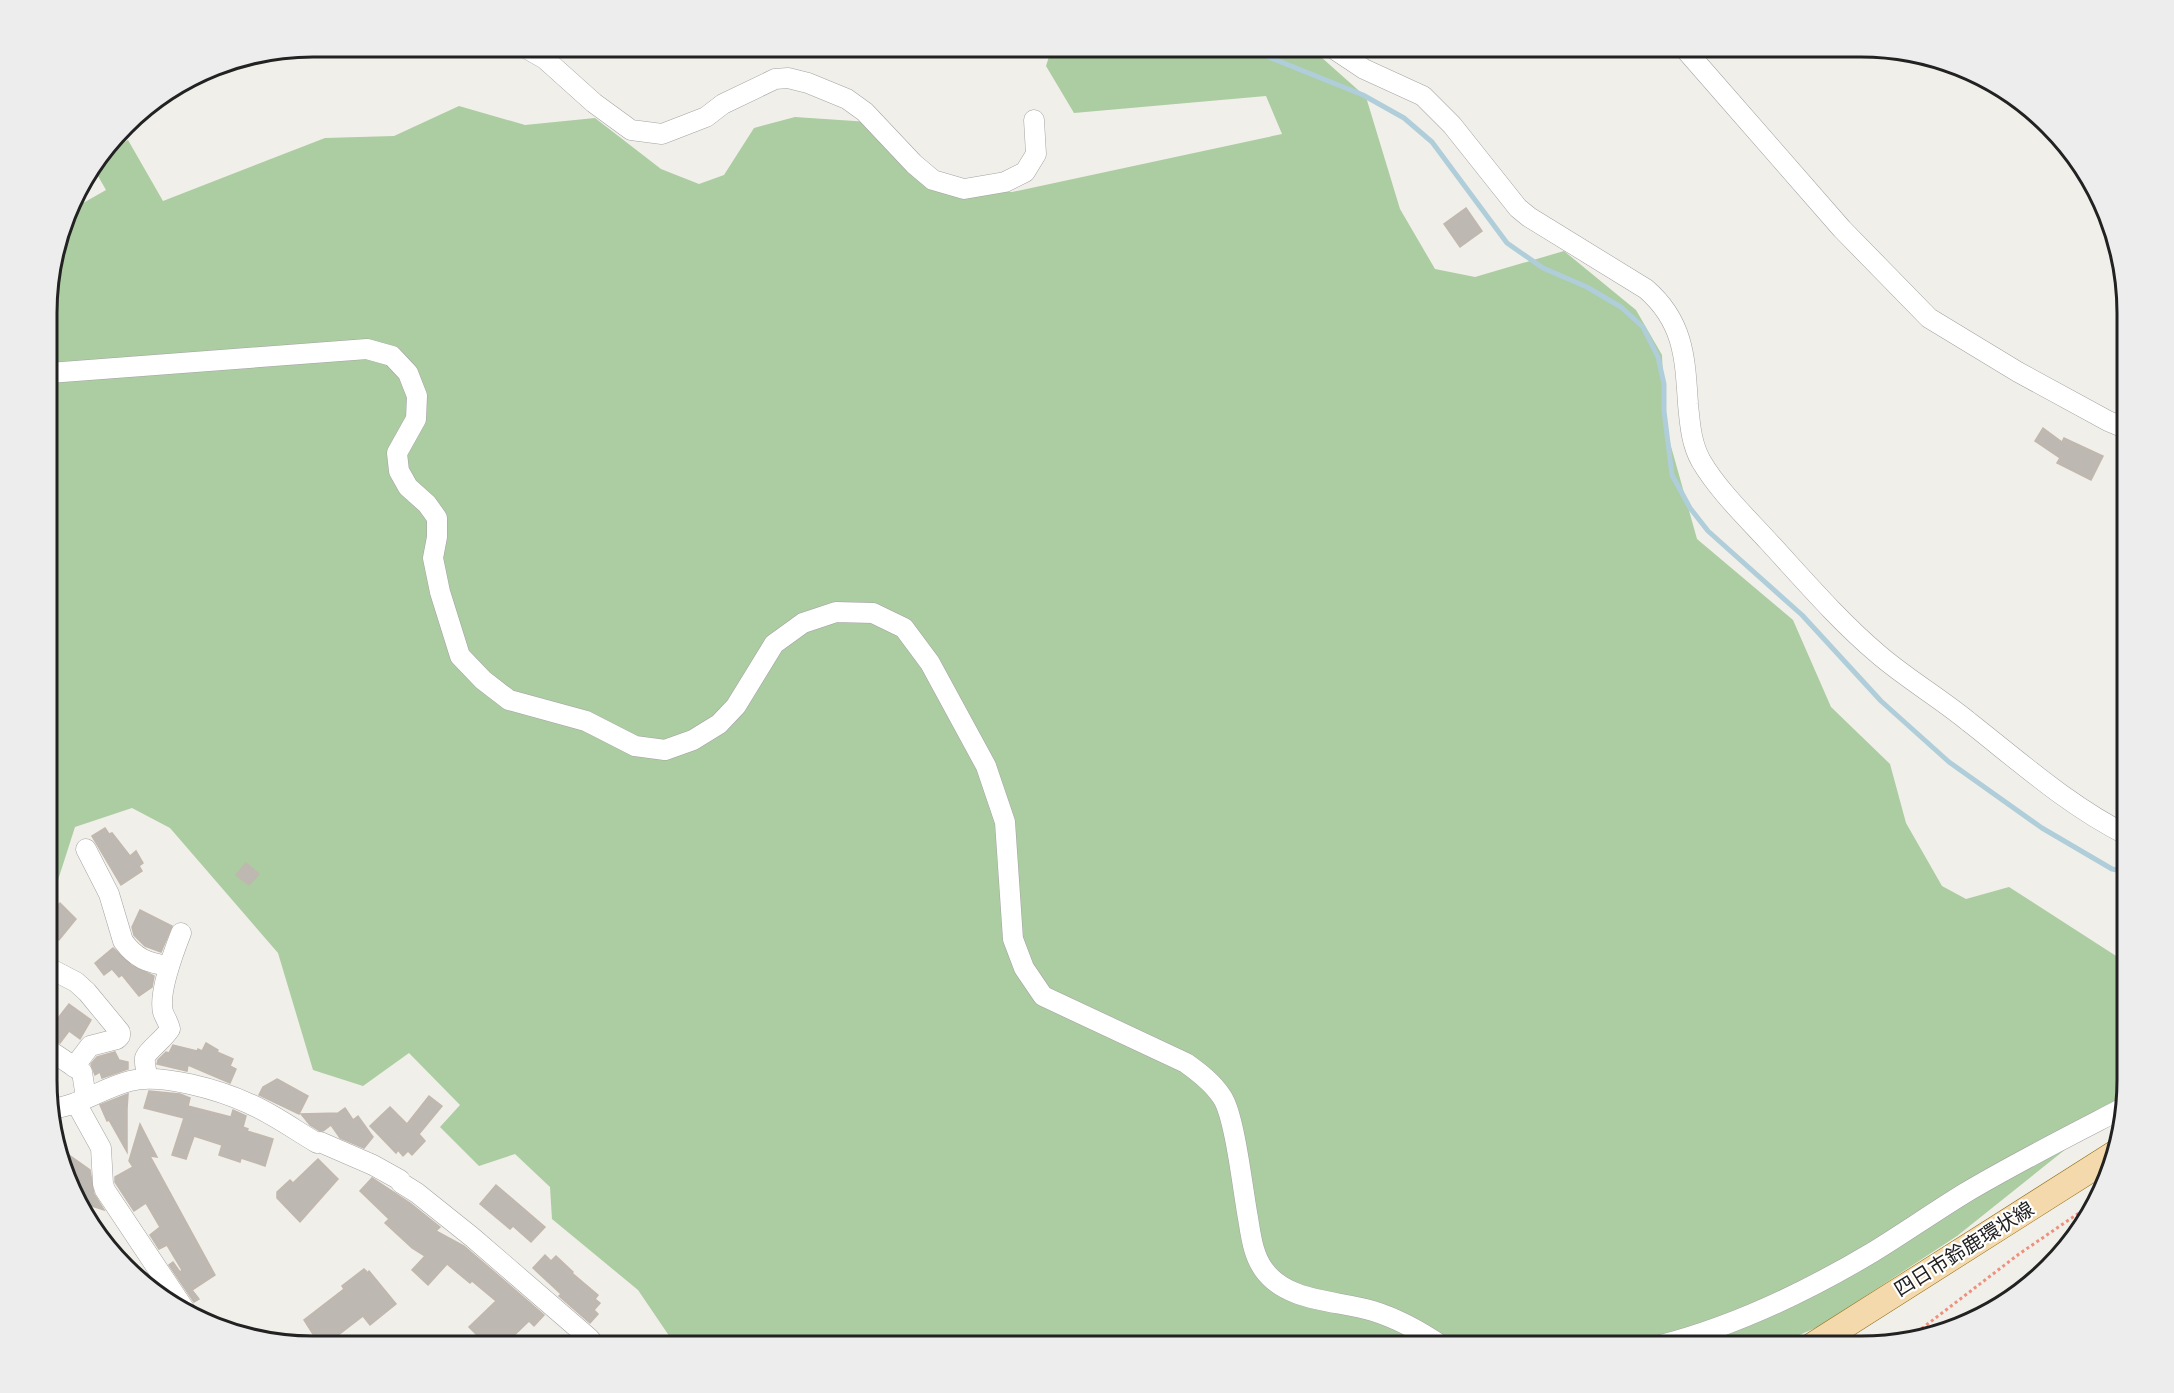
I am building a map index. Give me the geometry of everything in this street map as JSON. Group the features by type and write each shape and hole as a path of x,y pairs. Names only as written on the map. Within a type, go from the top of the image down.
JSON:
{"main road":[{"name":"四日市鈴鹿環状線","path":"1828,1336 2103,1161"}],"street":[{"path":"542,57 594,103 631,130 662,134 706,117 723,104 775,79 788,78 808,83 848,99 933,180 964,189 1005,182 1025,172 1036,154 1034,120"},
{"path":"1347,57 1364,69 1423,96 1452,125 1518,208 1529,218 1646,289 1659,300 1673,323 1685,357 1692,440 1701,461 1745,516 1833,611 1880,656 1967,720 2061,795 2117,830"},
{"path":"1693,57 1842,229 1929,318 2018,372 2117,425"},
{"path":"57,372 368,349 392,356 408,373 417,396 416,419 397,453 399,471 408,487 428,504 437,518 437,537 433,558 440,592 460,656 483,680 509,700 586,721 635,746 665,750 693,740 719,724 736,706 774,644 802,623 836,612 873,613 904,628 930,663 986,766 1005,822 1013,939 1024,968 1043,996 1186,1063 1203,1074 1224,1099 1231,1123 1253,1248 1264,1270 1284,1288 1308,1297 1373,1311 1414,1327 1427,1336"},
{"path":"86,849 109,894 123,941 127,947 149,963 169,966"},
{"path":"147,1077 145,1058 149,1051 165,1038 170,1029 162,1003 169,966 181,933"},
{"path":"57,972 76,982 87,992 120,1032 117,1039 86,1049 74,1066"},
{"path":"57,1055 82,1072 81,1101 101,1148 105,1190 176,1296"},
{"path":"59,1107 81,1101 128,1081 147,1077 204,1089 251,1104 317,1143 320,1142 373,1165 400,1180 400,1183 417,1193 472,1237 587,1336"},
{"path":"1695,1336 1773,1306 1872,1253 1964,1194 2038,1151 2115,1112"}],"path":[{"path":"1922,1328 2019,1254 2080,1212"}],"green space":[{"path":"1049,57 1321,57 1366,97 1400,209 1435,269 1475,277 1564,251 1636,310 1662,355 1665,425 1697,539 1793,620 1831,707 1890,764 1906,823 1942,886 1966,899 2009,887 2117,957 2115,1110 1957,1236 1820,1326 1797,1336 669,1336 638,1290 552,1219 550,1187 515,1154 479,1166 440,1127 460,1105 409,1053 363,1086 313,1070 278,953 170,828 132,808 75,827 57,881 57,313 59,279 76,215 81,204 106,190 97,175 119,146 128,140 163,201 325,138 394,136 459,106 525,125 595,118 661,169 699,184 724,175 754,128 795,117 884,123 949,189 1012,192 1282,134 1266,96 1074,113 1046,66"}],"building":[{"path":"1466,208 1482,231 1460,247 1444,224"},
{"path":"2043,428 2062,442 2064,438 2103,456 2091,480 2057,463 2060,458 2035,441"},
{"path":"105,828 109,834 112,833 130,856 136,851 143,863 139,866 142,871 121,885 92,836"},
{"path":"246,863 259,874 249,885 236,875"},
{"path":"60,903 76,919 59,940 57,938 57,904"},
{"path":"140,910 172,926 161,952 145,946 134,935 132,927"},
{"path":"113,948 132,966 154,976 152,987 139,996 122,975 119,977 112,969 104,975 95,963"},
{"path":"69,1004 91,1020 80,1039 69,1031 60,1043 57,1042 57,1019"},
{"path":"206,1043 218,1050 217,1052 233,1059 230,1066 236,1069 230,1083 188,1065 187,1071 157,1064 166,1052 169,1053 173,1045 202,1051"},
{"path":"115,1052 119,1060 128,1062 128,1069 102,1078 100,1072 95,1075 91,1064 97,1057"},
{"path":"277,1079 308,1096 299,1114 259,1095 263,1087"},
{"path":"149,1091 180,1094 190,1098 188,1106 231,1117 233,1110 246,1116 243,1127 248,1129 247,1131 273,1139 265,1166 241,1158 240,1162 219,1155 222,1145 194,1136 186,1159 172,1155 184,1118 144,1108"},
{"path":"128,1094 127,1152 109,1120 107,1121 100,1105"},
{"path":"429,1096 442,1106 419,1134 425,1141 412,1155 408,1151 403,1156 398,1150 396,1153 370,1126 390,1107 407,1124"},
{"path":"345,1108 353,1120 358,1116 373,1137 364,1148 340,1138 331,1125 320,1131 310,1125 301,1114 338,1113"},
{"path":"140,1124 157,1157 150,1156 215,1275 192,1290 199,1299 194,1302 169,1265 173,1262 180,1272 182,1270 167,1245 159,1249 150,1235 160,1227 146,1203 134,1211 115,1182 115,1177 133,1167 129,1161"},
{"path":"69,1155 90,1170 94,1194 104,1210 90,1205 76,1178"},
{"path":"318,1159 338,1179 300,1222 277,1198 277,1192 290,1180 293,1183"},
{"path":"372,1178 410,1203 440,1227 436,1231 464,1246 544,1315 534,1326 529,1321 513,1336 478,1336 469,1327 496,1301 447,1264 428,1285 412,1270 425,1256 412,1248 385,1223 389,1219 360,1191"},
{"path":"496,1185 545,1227 531,1242 513,1226 510,1229 480,1204"},
{"path":"545,1255 551,1261 556,1256 598,1295 595,1299 600,1303 594,1310 598,1314 590,1323 559,1296 561,1294 533,1268"},
{"path":"364,1269 368,1273 369,1271 396,1304 370,1325 363,1316 337,1336 314,1336 304,1320 344,1289 342,1286"}],"waterway":[{"path":"1269,57 1363,95 1404,118 1432,142 1507,243 1543,268 1587,287 1621,307 1643,327 1658,357 1664,384 1664,411 1672,475 1690,508 1708,531 1802,615 1881,701 1949,762 2042,828 2117,870"}]}
